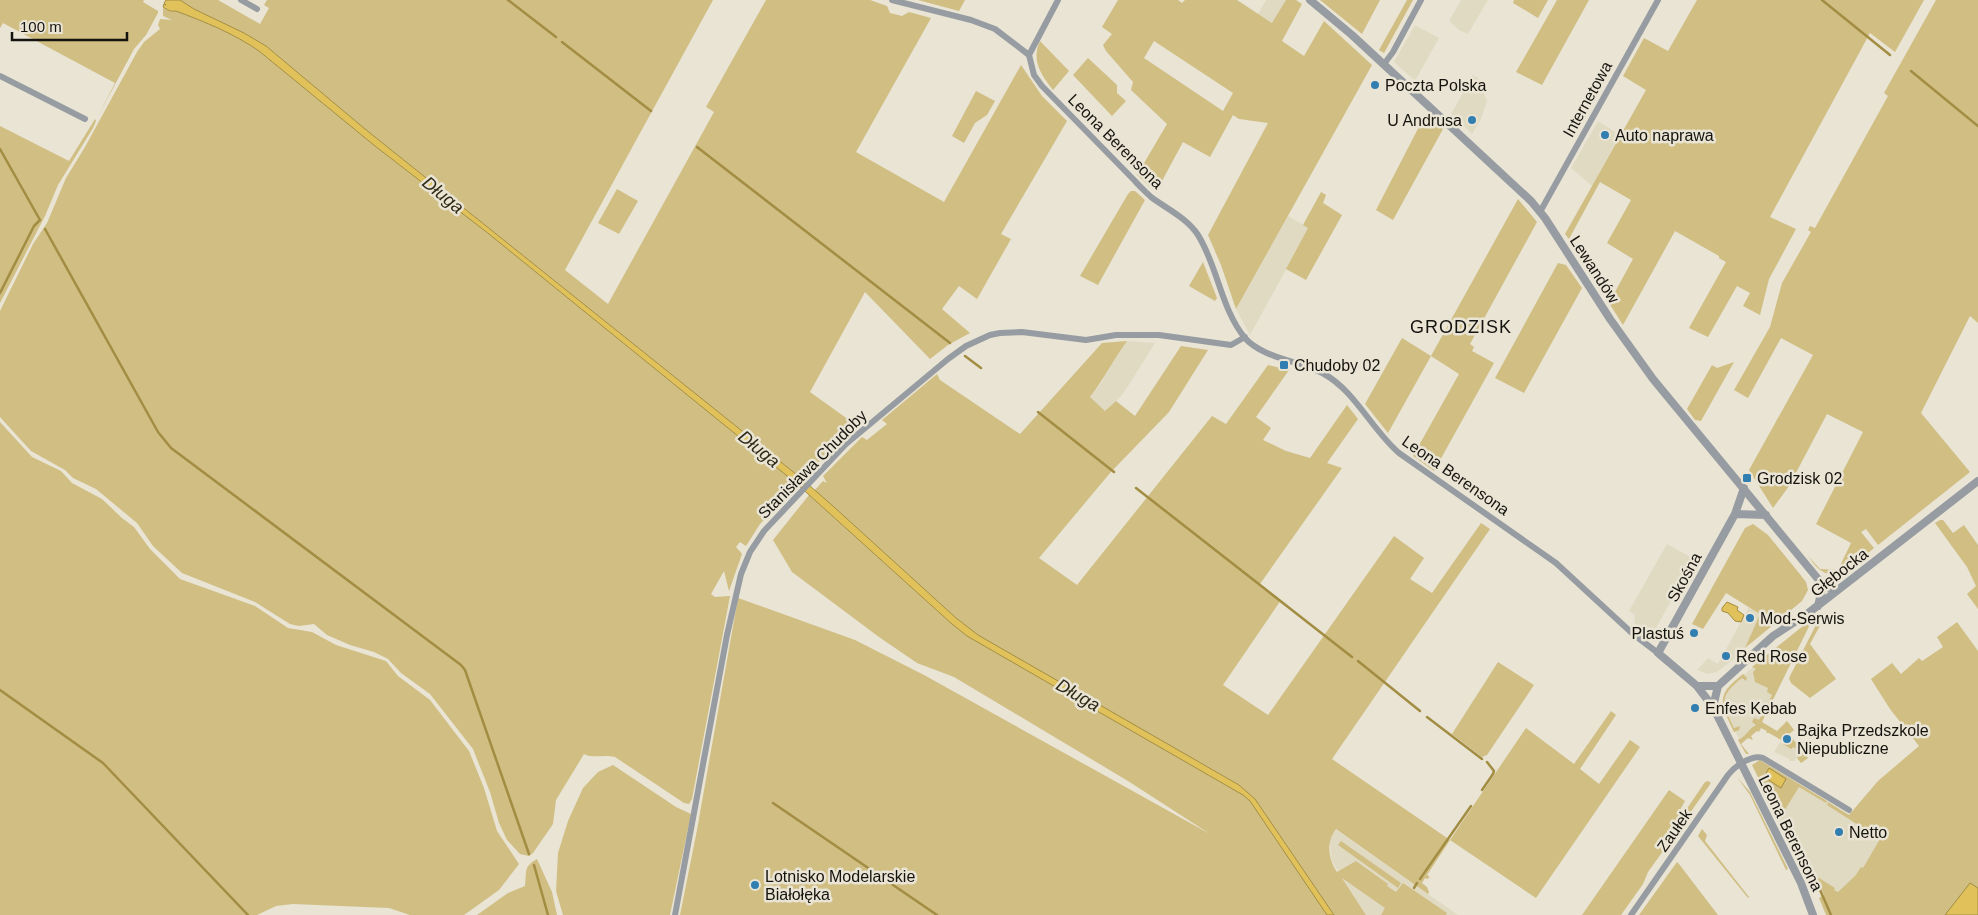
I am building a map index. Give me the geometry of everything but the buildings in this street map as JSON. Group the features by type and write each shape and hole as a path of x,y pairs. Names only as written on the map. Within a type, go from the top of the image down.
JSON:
{"street":[{"path":"241,0 257,9"},
{"path":"892,0 982,23 1001,33 1029,55 1058,0"},
{"name":"Lewandów","path":"1310,0 1345,28 1510,180 1540,212 1640,361 1668,397 1823,585 1836,591"},
{"path":"1384,64 1393,52 1422,0"},
{"name":"Internetowa","path":"1540,212 1658,0"},
{"name":"Leona Berensona","path":"1029,55 1034,75 1042,86 1135,182 1150,196 1193,227 1235,322 1245,337 1260,349 1306,365 1330,378 1350,397 1393,448 1556,563 1633,634 1697,686 1713,707 1742,764 1801,883 1813,915"},
{"path":"0,76 85,119"},
{"name":"Stanisława Chudoby","path":"675,915 736,590 745,562 758,538 846,444 939,365 966,346 982,338 1010,332 1086,340 1116,335 1143,335 1187,338 1231,345 1245,337"},
{"name":"Głębocka","path":"1718,686 1773,636 1818,606 1978,481"},
{"name":"Skośna","path":"1658,653 1735,514 1744,488"},
{"path":"1735,514 1766,515"},
{"path":"1818,606 1823,585"},
{"path":"1697,686 1718,686 1713,707"},
{"name":"Leona Berensona","path":"1742,764 1755,756 1763,758 1849,810"},
{"name":"Zaułek","path":"1631,915 1728,775 1742,764"}],"shaded area":[{"path":"0,0 144,0 143,2 158,11 158,13 146,35 134,49 97,118 115,83 3,23 0,28"},
{"path":"180,0 218,0 260,24 269,8 264,5 267,0 713,0 565,270 608,304 714,112 706,107 766,0 870,0 887,6 890,13 902,16 909,12 931,18 856,152 944,202 1021,65 1042,96 1067,121 1001,234 1011,239 977,299 959,286 942,309 970,333 948,345 930,359 865,292 810,392 856,425 802,479 365,129 266,46"},
{"path":"918,0 965,0 959,11"},
{"path":"1118,0 1178,0 1182,3 1185,0 1237,0 1272,23 1286,0 1296,0 1302,4 1282,41 1304,56 1324,21 1372,65 1236,309 1221,265 1208,235 1268,123 1239,119 1233,115 1210,157 1183,142 1156,192 1137,175 1167,124 1131,90 1133,82 1103,45 1112,34 1102,27","holes":["1154,41 1233,93 1223,111 1144,58"]},
{"path":"1266,0 1286,0 1273,23 1258,14"},
{"path":"1320,0 1380,0 1362,34"},
{"path":"1407,0 1413,0 1384,53 1379,50"},
{"path":"1461,0 1488,0 1468,34 1459,30 1449,21"},
{"path":"1514,0 1548,0 1538,18 1513,3"},
{"path":"1557,0 1589,0 1542,85 1516,72"},
{"path":"1697,0 1924,0 1895,52 1870,33 1770,217 1796,229 1769,279 1760,315 1743,306 1750,293 1737,286 1708,337 1689,328 1726,262 1719,258 1719,256 1675,231 1623,325 1609,303 1633,259 1607,243 1631,200 1600,182 1569,239 1565,234 1646,90 1623,76 1644,38 1668,51"},
{"path":"1936,0 1978,0 1978,323 1970,316 1921,413 1970,472 1878,545 1866,529 1861,532 1874,548 1850,568 1835,574 1829,574 1818,568 1808,556 1820,569 1838,570 1851,543 1816,524 1863,432 1827,414 1789,486 1773,508 1749,470 1813,355 1781,338 1748,398 1734,390 1770,327 1782,283 1811,232 1808,230 1810,226 1815,228 1888,96 1884,93"},
{"path":"163,8 172,12 176,11 219,28 259,51 375,146 489,234 797,484 760,524 746,546 740,542 736,547 742,554 729,591 724,571 711,594 715,597 730,596 692,799 689,804 684,803 615,757 584,754 556,800 553,824 533,853 529,856 520,854 507,840 499,823 490,792 473,749 430,694 401,673 388,659 374,652 350,645 327,635 314,624 299,626 290,624 255,602 182,573 153,546 137,523 96,489 73,478 65,470 31,451 0,417 0,311 33,244 47,223 66,178 137,52 144,42 160,29 158,25 160,19 172,20 163,16"},
{"path":"1415,25 1439,38 1415,81 1394,62"},
{"path":"1040,41 1069,71 1053,90 1041,73 1037,61 1037,48"},
{"path":"1088,58 1117,85 1117,93 1126,101 1112,116 1073,75"},
{"path":"1473,75 1478,78 1487,101 1481,119 1472,134 1451,114"},
{"path":"976,91 995,101 987,115 975,123 964,143 952,136"},
{"path":"1426,115 1429,115 1443,129 1393,220 1376,210"},
{"path":"95,119 93,128 58,185 45,216 0,303 0,126 69,161"},
{"path":"1598,121 1620,135 1592,186 1571,168"},
{"path":"617,189 638,201 619,234 598,223"},
{"path":"1131,191 1135,191 1145,200 1098,285 1080,276"},
{"path":"1321,192 1326,195 1323,203 1342,215 1306,280 1286,269 1308,228 1303,225"},
{"path":"1518,199 1537,222 1470,344 1474,347 1472,351 1494,363 1434,471 1413,456 1459,374 1431,356"},
{"path":"1288,216 1309,228 1250,335 1236,309"},
{"path":"1203,262 1217,298 1215,301 1189,286"},
{"path":"1558,263 1566,265 1582,288 1524,393 1495,378"},
{"path":"1402,338 1431,356 1388,433 1365,404"},
{"path":"1127,341 1155,343 1123,394 1105,412 1090,397"},
{"path":"1127,341 1090,397 1105,411 1116,401 1135,416 1181,346 1208,350 1169,412 1110,473 1039,558 1077,585 1212,416 1226,424 1268,365 1289,370 1256,417 1271,428 1263,440 1286,451 1310,458 1347,405 1358,419 1327,463 1342,468 1260,584 1281,600 1223,685 1268,715 1394,536 1424,558 1410,579 1432,593 1481,523 1490,529 1332,759 1450,840 1427,875 1430,877 1425,878 1422,883 1427,887 1428,894 1336,829 1331,839 1329,851 1337,872 1356,861 1396,892 1403,883 1447,913 1446,915 1381,915 1385,908 1342,878 1366,915 1334,915 1255,799 1239,785 978,635 956,618 814,491 823,481 827,483 823,476 862,437 867,440 887,424 882,420 937,374 940,380 1020,434 1102,343"},
{"path":"1734,362 1701,421 1695,420 1687,409 1712,365 1717,368"},
{"path":"0,422 32,457 61,471 72,483 102,499 134,527 150,549 180,579 255,606 288,628 312,632 336,645 386,661 398,676 430,700 469,751 484,788 497,831 519,864 499,890 464,915 410,915 389,908 293,904 276,906 257,915 0,915"},
{"path":"809,495 967,636 1243,795 1250,801 1327,915 680,915 738,598 855,640 924,675 1210,834 1128,781 954,677 917,663 792,572 773,540"},
{"path":"1943,520 1953,533 1964,525 1978,545 1978,609 1967,594 1976,586 1967,567 1935,523"},
{"path":"1753,524 1768,535 1806,582 1808,590 1802,601 1745,648 1760,614 1726,593 1703,629 1692,624 1745,528"},
{"path":"1667,544 1694,559 1656,628 1647,630 1634,623 1635,615 1629,611"},
{"path":"1749,607 1760,614 1745,648 1717,672 1707,674 1697,670 1708,658 1718,664"},
{"path":"1813,618 1762,722 1777,731 1787,721 1794,730 1789,734 1808,758 1801,763 1797,758 1801,755 1794,747 1791,749 1783,744 1785,742 1766,733 1767,731 1761,728 1759,732 1757,731 1751,736 1753,740 1748,738 1741,744 1749,754 1746,754 1738,740 1756,725 1752,722 1754,718 1759,720 1772,695 1767,692 1768,688 1755,682 1753,672 1756,669 1752,667"},
{"path":"1813,619 1762,722 1741,743 1723,706 1726,689"},
{"path":"1819,619 1822,622 1810,644 1836,679 1810,698 1791,683 1789,678"},
{"path":"1957,622 1978,651 1978,915 1826,915 1819,898 1824,895 1822,890 1816,892 1800,861 1806,859 1809,864 1806,870 1835,888 1834,890 1838,892 1856,875 1861,867 1863,868 1880,839 1827,805 1828,802 1849,815 1878,781 1919,746 1890,709 1871,679 1892,663 1901,674 1919,658 1922,661 1943,647 1937,637"},
{"path":"1498,662 1534,685 1487,755 1482,757 1452,734"},
{"path":"1743,674 1747,678 1746,681 1742,678 1734,685 1729,690 1725,701 1727,712 1734,728 1740,726 1739,730 1734,732 1723,707 1723,700 1728,688"},
{"path":"1611,711 1616,715 1580,769 1599,784 1630,740 1640,747 1536,898 1450,840 1526,728 1574,764"},
{"name":"Bajka Przedszkole Niepubliczne","path":"1787,721 1794,730 1789,734 1808,758 1801,763 1797,758 1795,758 1795,761 1789,761 1789,759 1774,752 1780,742 1783,744 1785,742 1776,737"},
{"path":"1760,760 1827,801 1826,803 1799,787 1783,813 1784,817 1779,819 1789,840 1752,765"},
{"path":"1758,761 1827,801 1889,843 1838,893 1805,873 1756,773"},
{"path":"613,765 676,807 691,814 670,915 563,915 556,891 558,853 568,821 583,788 598,772"},
{"path":"1737,777 1750,792 1788,869 1786,870 1750,795"},
{"path":"1705,782 1711,783 1685,820 1686,810"},
{"path":"1669,790 1685,801 1680,810 1681,826 1648,872 1643,884 1621,915 1582,915"},
{"path":"1335,829 1458,915 1366,915 1331,860 1330,839"},
{"path":"1702,829 1707,835 1705,841 1748,898 1698,836"},
{"path":"1341,841 1401,883 1398,888 1338,845"},
{"path":"537,859 552,892 557,915 477,915 508,893 525,886 528,867"},
{"path":"1677,862 1679,864 1718,915 1639,915"}],"water":[{"name":"Długa","path":"166,0 180,0 266,46 365,129 802,479 956,618 978,635 1239,785 1255,799 1334,915 1327,915 1250,801 1243,795 967,636 797,484 489,234 375,146 259,51 219,28 176,11 168,10 163,7 164,4 166,5 164,3"},
{"path":"1727,602 1738,607 1737,610 1744,615 1741,622 1735,621 1728,613 1722,611"},
{"path":"1769,768 1786,779 1781,788 1764,777"},
{"path":"1970,883 1978,888 1978,915 1945,915"}],"waterway":[{"path":"508,0 556,37"},
{"path":"1822,0 1890,55"},
{"path":"562,42 651,111"},
{"path":"1911,71 1978,126"},
{"path":"697,147 950,343"},
{"path":"0,149 40,220"},
{"path":"0,293 34,226 40,220"},
{"path":"45,229 158,432 171,448 461,665 465,670 529,854"},
{"path":"965,356 981,368"},
{"path":"1038,412 1114,472"},
{"path":"1136,488 1352,657"},
{"path":"1358,661 1420,711"},
{"path":"0,690 103,763 248,915"},
{"path":"1427,717 1482,759"},
{"path":"1482,790 1494,771 1487,762"},
{"path":"773,803 937,915"},
{"path":"1420,879 1471,806"},
{"path":"534,865 548,915"},
{"path":"1414,888 1417,883"},
{"path":"1817,883 1831,915"}],"place":[{"name":"Poczta Polska","path":"1375,85"},
{"name":"U Andrusa","path":"1472,120"},
{"name":"Auto naprawa","path":"1605,135"},
{"name":"Chudoby 02","path":"1284,365"},
{"name":"Grodzisk 02","path":"1747,478"},
{"name":"Mod-Serwis","path":"1750,618"},
{"name":"Plastuś","path":"1694,633"},
{"name":"Red Rose","path":"1726,656"},
{"name":"Enfes Kebab","path":"1695,708"},
{"name":"Bajka Przedszkole Niepubliczne","path":"1787,739"},
{"name":"Netto","path":"1839,832"},
{"name":"Lotnisko Modelarskie Białołęka","path":"755,885"}],"district":[{"name":"GRODZISK","path":"1461,327"}]}
